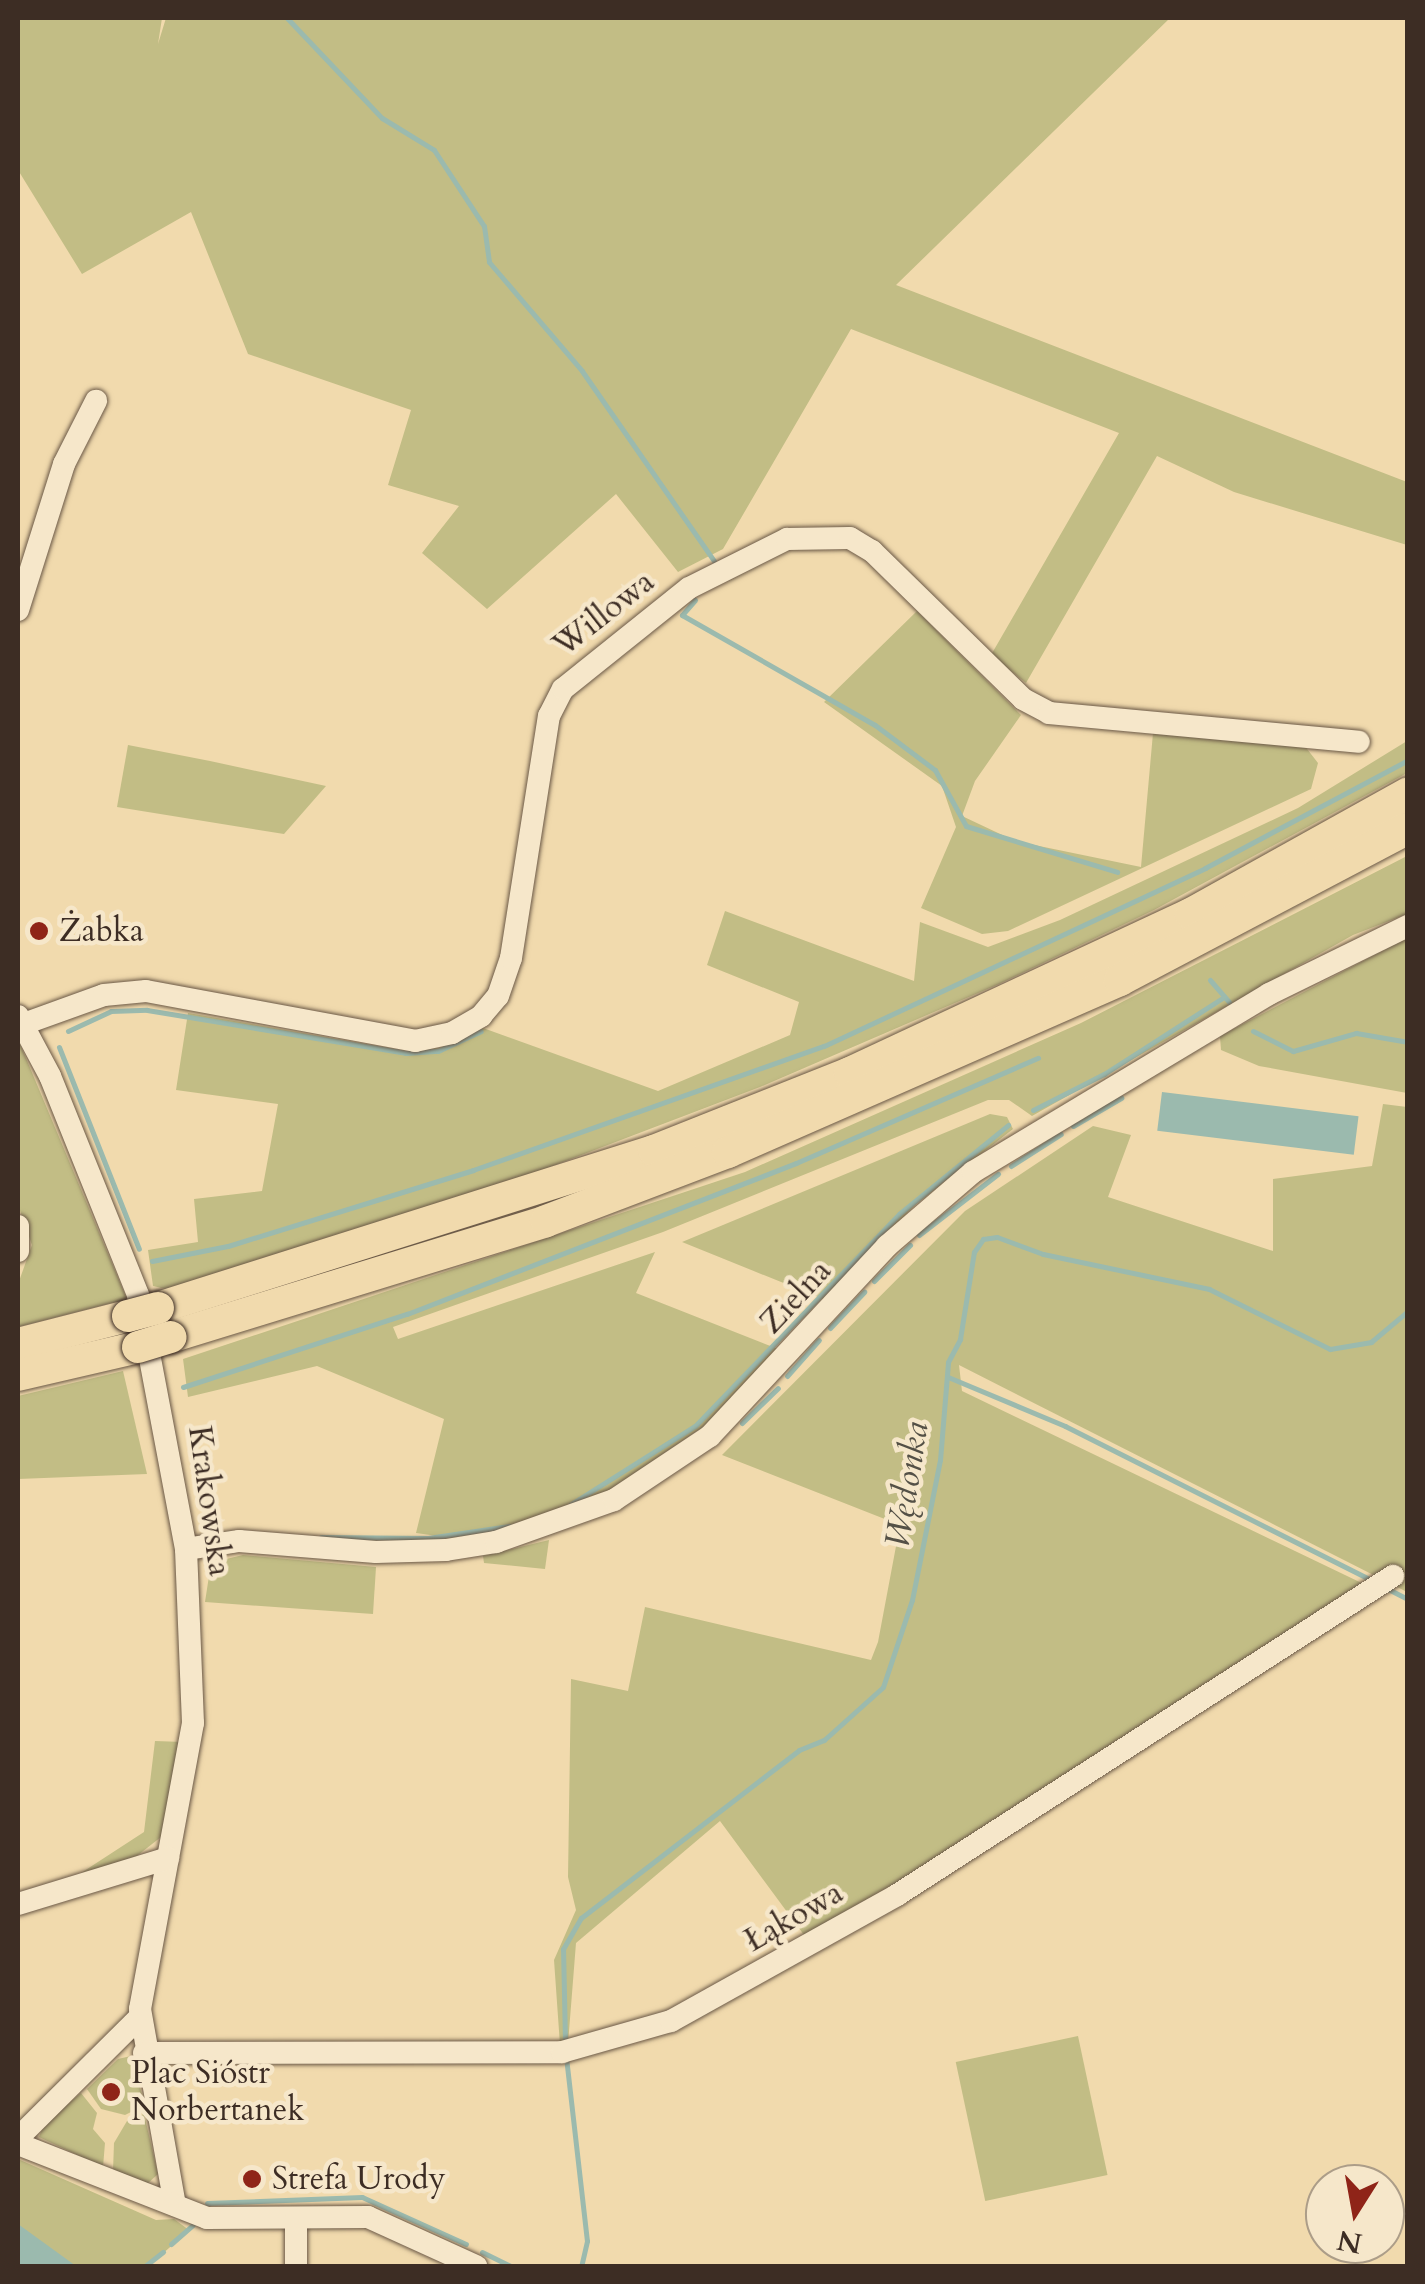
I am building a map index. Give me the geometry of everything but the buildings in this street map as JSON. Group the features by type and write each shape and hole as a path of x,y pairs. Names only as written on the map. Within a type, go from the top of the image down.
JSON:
{"highway":[{"path":"18,1375 654,1151 850,1073 1191,914 1408,792"},
{"path":"18,1344 148,1327 546,1221 728,1152 1087,996 1408,828"}],"street":[{"path":"18,610 64,464 96,400"},
{"name":"Willowa","path":"19,1022 104,995 146,991 415,1041 452,1034 482,1016 498,996 511,958 546,730 562,688 689,588 787,539 850,538 872,551 1023,699 1049,714 1359,742"},
{"name":"Zielna","path":"186,1549 239,1541 376,1552 446,1550 496,1542 614,1500 710,1436 886,1246 973,1172 1269,994 1408,926"},
{"name":"Krakowska","path":"19,1022 138,1295 186,1549 193,1723 140,2017"},
{"path":"18,1226 18,1250"},
{"name":"Łąkowa","path":"144,2053 562,2052 671,2020 896,1894 1393,1576"},
{"path":"18,1904 168,1858"},
{"path":"140,2017 175,2205"},
{"path":"140,2017 18,2141 212,2219 368,2217 476,2266"},
{"path":"296,2218 296,2266"}],"shaded area":[{"path":"18,18 162,18 158,44 166,18 1170,18 896,285 1407,482 1407,545 1234,492 1157,456 1026,683 991,655 1119,433 851,329 723,549 678,572 616,494 487,609 422,553 459,506 388,485 411,410 248,354 191,212 82,274 18,170"},
{"path":"917,611 1021,715 975,781 962,816 1015,841 1141,867 1153,733 1304,745 1318,763 1311,789 1008,931 982,934 921,908 956,827 942,786 824,702"},
{"path":"1407,741 1407,773 1154,910 999,984 760,1087 508,1183 166,1289 153,1286 148,1250 198,1242 194,1199 262,1191 278,1104 176,1090 188,1013 406,1051 439,1048 483,1028 658,1091 790,1035 799,1002 707,965 725,911 914,981 920,922 988,947 1060,920 1298,808"},
{"path":"128,745 326,786 284,834 117,807"},
{"path":"1407,856 1407,914 1353,935 1032,1116 1009,1100 988,1100 663,1232 393,1327 398,1339 655,1252 636,1293 778,1349 703,1427 588,1505 526,1527 459,1539 416,1533 444,1419 317,1366 188,1397 183,1359 745,1172 1081,1023"},
{"path":"1407,938 1407,1093 1259,1066 1221,1050 1220,1036"},
{"path":"20,1044 127,1299 18,1327 18,1284 32,1245 18,1205"},
{"path":"1162,1092 1359,1116 1354,1155 1157,1131"},
{"path":"1383,1104 1407,1107 1407,1592 959,1365 962,1391 1370,1587 807,1939 720,1821 576,1943 568,2044 560,2045 554,1960 576,1910 568,1877 571,1679 628,1691 645,1607 871,1660 878,1642 900,1525 722,1455 965,1211 1093,1126 1131,1135 1108,1197 1273,1251 1273,1179 1372,1166"},
{"path":"990,1114 1007,1117 1013,1129 915,1205 823,1299 682,1242"},
{"path":"123,1371 147,1474 18,1479 18,1396"},
{"path":"549,1540 545,1569 484,1563 483,1556"},
{"path":"243,1555 376,1567 373,1614 205,1602 209,1576 222,1560"},
{"path":"155,1741 183,1742 161,1837 133,1859 81,1873 144,1832"},
{"path":"1078,2036 1108,2175 985,2201 956,2062"},
{"path":"131,2056 145,2105 125,2115 101,2109 87,2089 118,2059"},
{"path":"81,2093 97,2113 93,2129 105,2143 103,2167 39,2137 44,2124"},
{"path":"144,2114 158,2174 146,2185 113,2171 114,2143 127,2121"},
{"path":"18,2159 156,2220 174,2219 189,2230 149,2266 18,2266"},
{"path":"18,2224 76,2266 18,2266"}],"waterway":[{"path":"287,18 382,118 434,150 484,226 489,262 582,371 714,561"},
{"path":"695,600 682,615 875,725 935,770 966,826 1117,872"},
{"path":"152,1261 228,1246 473,1170 824,1046 1205,868 1408,760"},
{"path":"1210,980 1229,1002"},
{"path":"1033,1110 1104,1074 1224,997"},
{"path":"68,1031 111,1011 147,1010 406,1053 438,1051 481,1031"},
{"path":"1253,1031 1293,1051 1356,1033 1408,1042"},
{"path":"59,1047 139,1249"},
{"path":"183,1387 407,1314 796,1163 1038,1058"},
{"path":"1073,1126 1121,1098"},
{"path":"571,1504 695,1426 899,1214 1008,1125"},
{"path":"1011,1166 1061,1134"},
{"path":"919,1235 998,1174"},
{"name":"Wędonka","path":"565,2042 563,1949 581,1918 799,1750 824,1740 883,1687 912,1600 940,1460 948,1362 960,1339 974,1252 983,1239 997,1237 1043,1254 1209,1289 1330,1349 1371,1342 1408,1311"},
{"path":"874,1281 910,1245"},
{"path":"830,1328 864,1292"},
{"path":"787,1376 819,1340"},
{"path":"948,1377 1065,1426 1373,1581"},
{"path":"742,1423 778,1388"},
{"path":"321,1537 428,1538 509,1526"},
{"path":"1388,1589 1408,1599"},
{"name":"Wędonka","path":"566,2057 587,2241 581,2266"},
{"name":"Wędonka","path":"207,2203 362,2197 466,2244"},
{"name":"Wędonka","path":"171,2244 193,2225"},
{"name":"Wędonka","path":"145,2266 163,2252"},
{"path":"482,2252 511,2266"}],"place":[{"name":"Żabka","path":"39,931"},
{"name":"Plac Sióstr Norbertanek","path":"111,2092"},
{"name":"Strefa Urody","path":"252,2179"}]}
